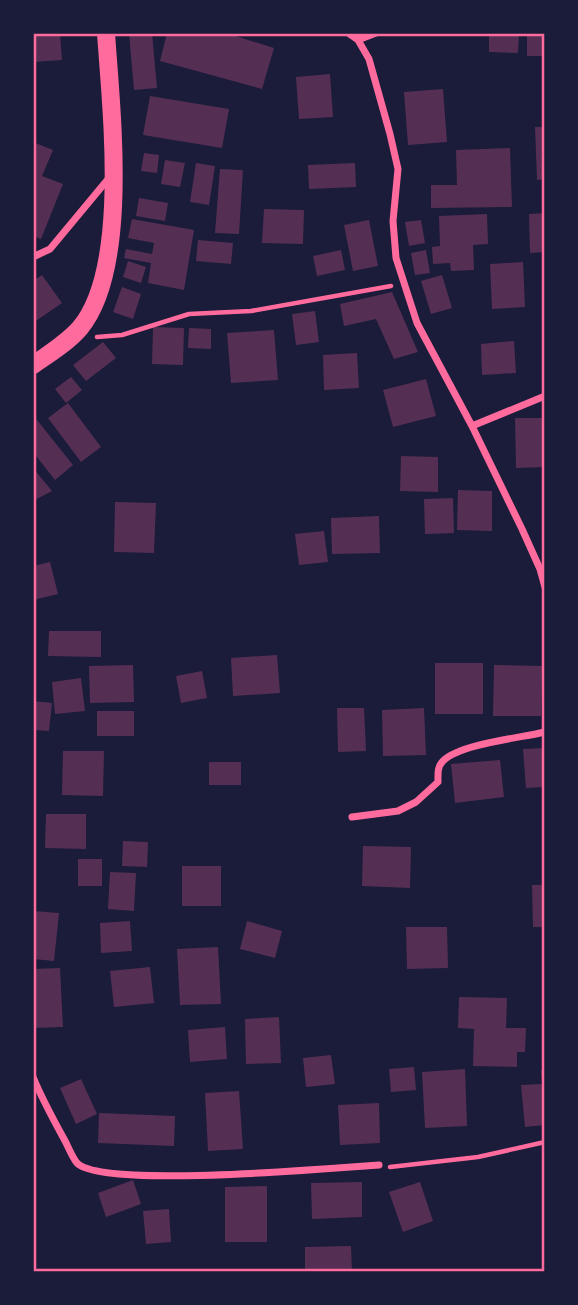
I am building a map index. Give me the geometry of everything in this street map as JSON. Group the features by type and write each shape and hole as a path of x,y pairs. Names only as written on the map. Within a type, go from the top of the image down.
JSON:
{"main road":[{"path":"33,365 69,339 80,327 89,314 107,268 111,244 114,173 106,33"}],"street":[{"path":"348,33 358,40 369,59 398,169 393,221 396,258 416,323 472,426 540,569 545,587"},
{"path":"358,40 376,33"},
{"path":"33,257 50,249 114,173"},
{"path":"472,426 545,396"},
{"path":"352,817 398,811 416,802 438,782 438,768 443,761 459,751 545,732"},
{"path":"33,1077 77,1163 88,1170 105,1174 192,1176 379,1165"}],"path":[{"path":"69,339 122,335 189,314 251,311 403,284"},
{"path":"379,1165 396,1168 423,1165 478,1157 545,1142"}],"building":[{"path":"33,33 60,33 62,60 33,62"},
{"path":"129,33 152,33 157,88 134,90"},
{"path":"167,33 226,33 274,48 262,89 160,61"},
{"path":"489,33 519,33 518,53 489,52"},
{"path":"527,33 545,33 545,56 527,56"},
{"path":"330,74 333,117 299,119 296,77"},
{"path":"443,89 447,142 408,145 404,92"},
{"path":"150,96 229,109 222,148 143,135"},
{"path":"535,127 545,127 545,179 537,180"},
{"path":"33,142 53,150 42,176 63,184 41,239 33,236"},
{"path":"510,148 512,207 431,208 431,185 457,185 456,150"},
{"path":"144,153 159,155 157,173 141,171"},
{"path":"165,160 185,163 180,187 161,184"},
{"path":"196,163 215,166 209,205 190,202"},
{"path":"355,163 356,187 309,189 308,165"},
{"path":"220,169 243,170 239,234 215,233"},
{"path":"139,198 168,203 165,221 136,216"},
{"path":"264,209 304,210 303,244 262,243"},
{"path":"545,213 545,252 530,253 529,214"},
{"path":"487,214 488,244 473,245 474,270 451,271 450,263 433,264 432,247 440,246 439,216"},
{"path":"132,219 194,230 184,290 148,283 151,263 124,258 126,249 152,254 154,243 128,238"},
{"path":"369,220 378,266 353,271 344,225"},
{"path":"421,220 425,243 409,246 405,222"},
{"path":"198,240 233,243 231,264 196,261"},
{"path":"341,250 345,270 317,276 313,256"},
{"path":"426,250 430,273 415,275 411,253"},
{"path":"128,261 146,267 141,283 123,277"},
{"path":"523,262 525,307 492,309 490,264"},
{"path":"42,275 62,303 33,323 33,281"},
{"path":"442,275 452,308 431,314 421,281"},
{"path":"122,287 141,294 133,319 113,312"},
{"path":"392,292 418,352 394,359 376,319 344,326 340,304"},
{"path":"315,311 319,342 296,345 292,314"},
{"path":"153,327 184,328 183,365 152,364"},
{"path":"189,328 211,329 211,349 188,348"},
{"path":"274,330 278,380 231,383 227,333"},
{"path":"514,341 516,373 482,375 481,344"},
{"path":"103,342 116,358 86,381 73,365"},
{"path":"357,353 359,388 324,390 323,355"},
{"path":"71,377 82,390 66,403 55,389"},
{"path":"426,379 436,416 393,427 383,390"},
{"path":"68,403 101,447 81,462 48,418"},
{"path":"33,415 73,465 55,480 33,452"},
{"path":"515,418 545,418 545,467 516,468"},
{"path":"401,456 438,457 438,492 400,491"},
{"path":"33,468 52,491 33,501"},
{"path":"458,490 492,491 492,531 457,530"},
{"path":"453,498 454,533 425,534 424,499"},
{"path":"115,502 156,503 154,553 114,552"},
{"path":"379,516 380,553 332,554 331,518"},
{"path":"324,531 328,562 299,565 295,534"},
{"path":"50,562 58,594 33,600 33,566"},
{"path":"49,631 101,631 101,657 48,656"},
{"path":"277,655 280,693 233,696 231,658"},
{"path":"435,663 483,663 483,714 435,714"},
{"path":"133,665 134,702 90,703 89,666"},
{"path":"494,665 542,666 541,716 493,716"},
{"path":"202,671 207,698 181,703 176,676"},
{"path":"81,678 85,711 55,714 52,682"},
{"path":"33,701 52,703 49,731 33,730"},
{"path":"337,708 364,708 366,751 338,752"},
{"path":"424,708 426,755 383,756 382,710"},
{"path":"97,711 134,711 134,736 97,736"},
{"path":"545,748 545,787 526,788 523,749"},
{"path":"63,751 104,751 103,796 62,795"},
{"path":"500,760 504,797 455,803 451,764"},
{"path":"209,762 241,762 241,785 209,785"},
{"path":"46,814 86,814 86,849 45,848"},
{"path":"123,841 148,842 147,867 122,866"},
{"path":"363,846 411,847 410,888 362,886"},
{"path":"78,859 102,859 102,886 78,886"},
{"path":"182,866 221,866 221,906 182,906"},
{"path":"110,872 136,873 134,911 108,909"},
{"path":"532,885 545,885 545,927 533,927"},
{"path":"33,911 59,913 54,961 33,959"},
{"path":"130,921 132,951 101,953 100,923"},
{"path":"247,921 282,931 275,958 240,949"},
{"path":"406,927 447,927 448,968 407,969"},
{"path":"218,947 221,1004 180,1005 177,949"},
{"path":"150,967 154,1003 114,1007 110,971"},
{"path":"60,968 63,1027 33,1028 33,969"},
{"path":"459,997 507,998 506,1028 526,1028 525,1052 517,1052 517,1067 473,1066 474,1029 458,1028"},
{"path":"279,1017 281,1063 246,1064 245,1019"},
{"path":"225,1027 227,1059 190,1062 188,1030"},
{"path":"331,1055 335,1084 306,1087 303,1058"},
{"path":"414,1067 416,1090 391,1092 389,1069"},
{"path":"465,1069 467,1126 425,1128 422,1072"},
{"path":"541,1070 545,1070 545,1125 525,1127 521,1085 542,1084"},
{"path":"81,1079 97,1114 76,1124 60,1088"},
{"path":"239,1091 243,1149 208,1151 205,1093"},
{"path":"379,1103 380,1143 340,1145 338,1105"},
{"path":"99,1113 175,1116 174,1146 98,1143"},
{"path":"133,1180 141,1204 106,1217 98,1193"},
{"path":"362,1182 362,1217 312,1219 311,1183"},
{"path":"420,1182 433,1221 403,1232 389,1192"},
{"path":"267,1186 267,1242 225,1242 225,1187"},
{"path":"169,1209 171,1242 146,1244 143,1211"},
{"path":"351,1246 352,1272 305,1272 305,1247"}]}
